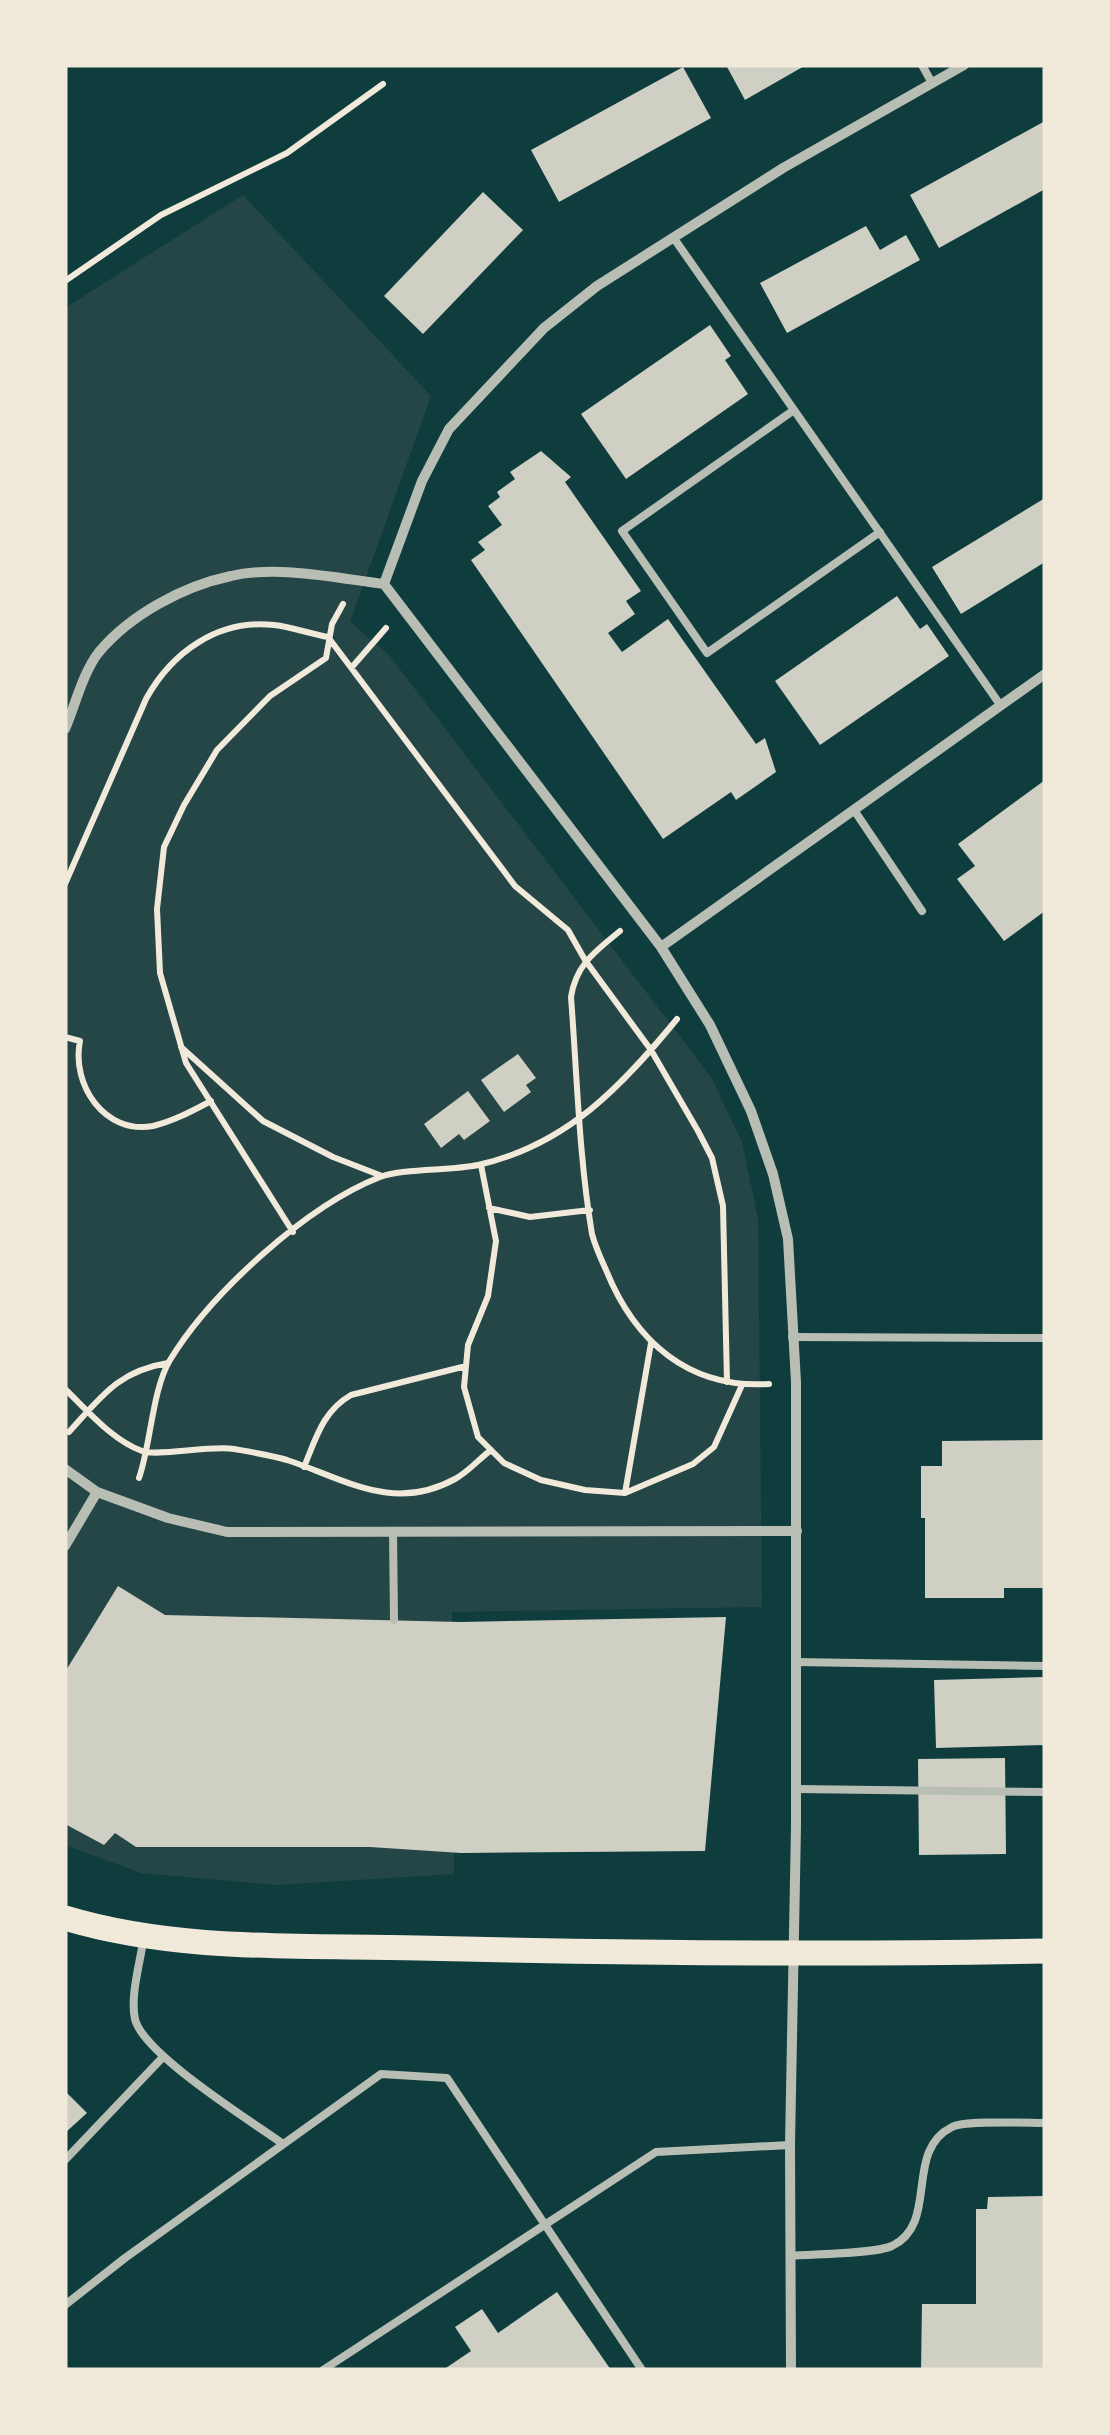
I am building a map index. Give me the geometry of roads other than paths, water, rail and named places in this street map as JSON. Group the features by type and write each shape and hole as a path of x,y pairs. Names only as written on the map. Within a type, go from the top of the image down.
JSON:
{"main road":[{"path":"65,1918 98,1928 212,1943 792,1955 1045,1951"}],"street":[{"path":"384,584 422,481 449,429 544,328 597,286 783,168 964,65"},
{"path":"65,730 96,654 132,620 174,597 232,576 296,573 384,584 661,947 710,1025 751,1112 773,1174 788,1239 796,1382 791,2370"},
{"path":"661,947 1045,674"},
{"path":"65,1468 97,1492 168,1518 227,1532 796,1531"},
{"path":"65,1546 97,1492"}],"lane":[{"path":"922,65 932,83"},
{"path":"673,237 1001,706"},
{"path":"794,410 622,531 664,592 707,653 880,532"},
{"path":"854,810 922,910"},
{"path":"792,1337 1045,1338"},
{"path":"394,1532 394,1620"},
{"path":"795,1662 1045,1666"},
{"path":"796,1790 1045,1792"},
{"path":"144,1934 134,2014 138,2030 163,2058 283,2144"},
{"path":"65,2160 163,2058"},
{"path":"65,2305 381,2074 447,2078 642,2370"},
{"path":"791,2256 889,2247 908,2234 918,2214 923,2166 936,2139 954,2125 1045,2123"},
{"path":"323,2370 656,2152 790,2145"}]}
